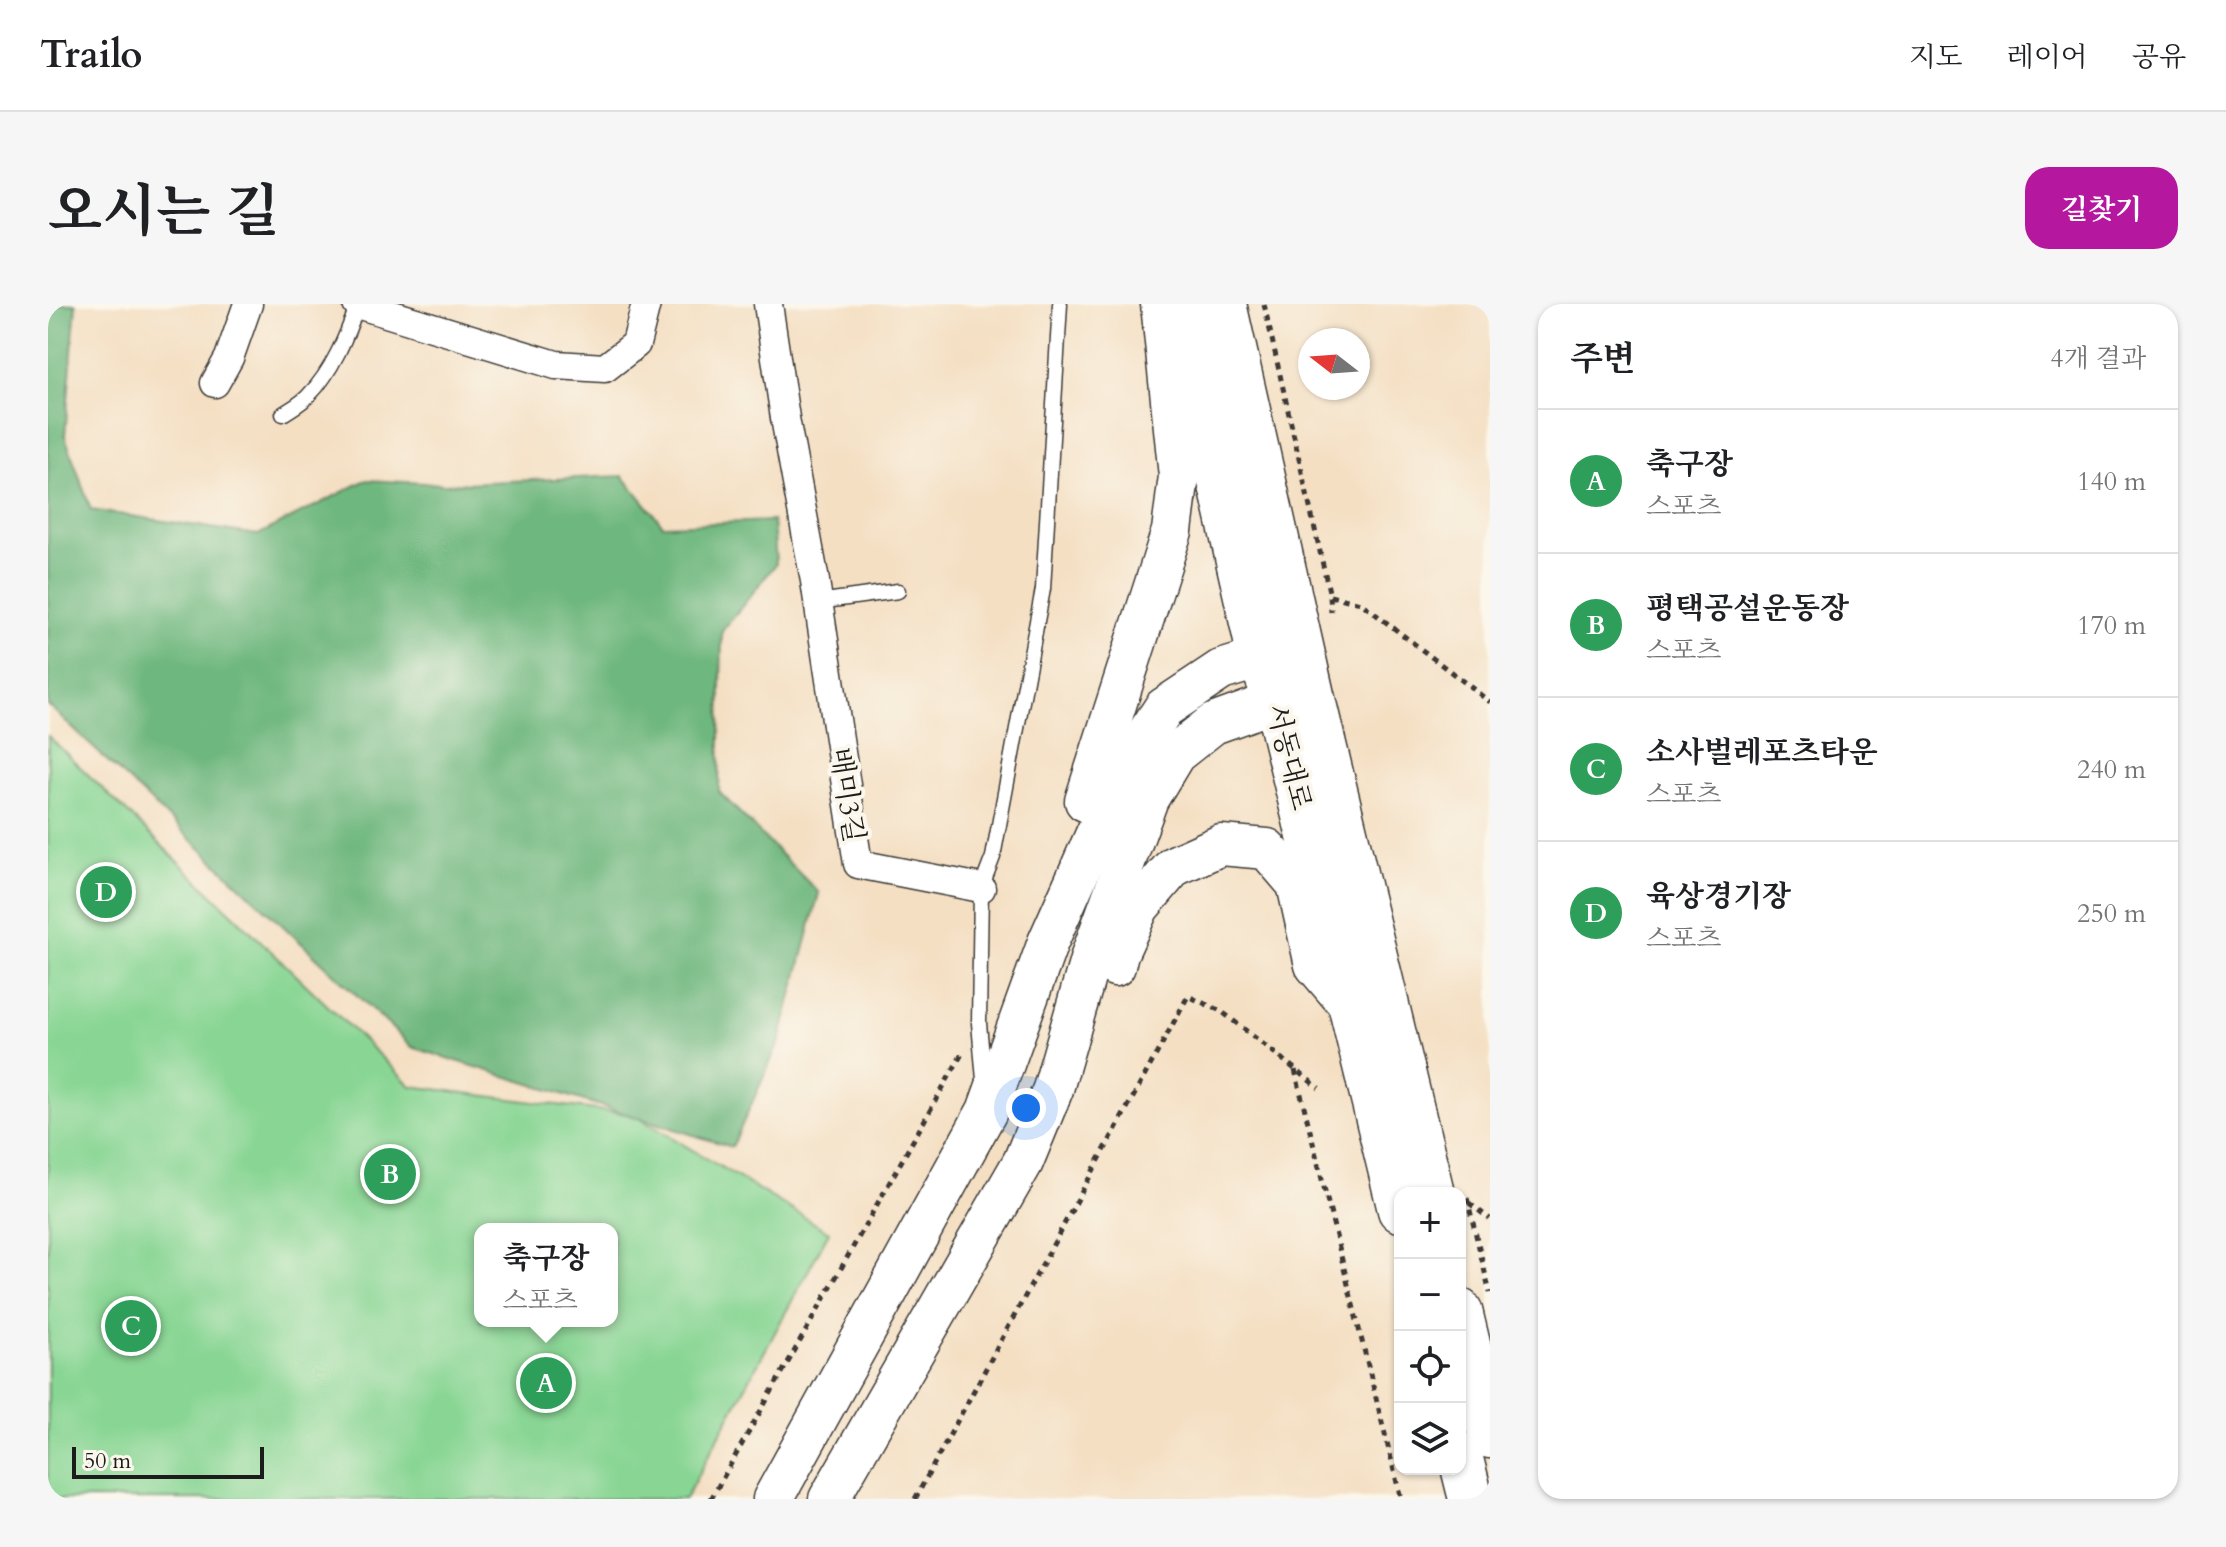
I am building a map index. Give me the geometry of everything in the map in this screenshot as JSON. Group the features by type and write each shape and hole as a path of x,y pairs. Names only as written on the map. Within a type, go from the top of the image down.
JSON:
{"main road":[{"path":"1048,942 1058,882 1172,531 1179,476 1161,304"},
{"name":"서동대로","path":"1180,304 1260,658 1294,698 1386,1077 1398,1187"},
{"name":"서동대로","path":"1224,304 1301,645 1294,698 1350,1006 1444,1187"},
{"path":"773,1499 987,1111 1048,942 1126,766 1164,708 1221,670 1301,645"},
{"path":"829,1499 1023,1162 1053,1089 1092,953 1148,799 1175,754 1213,724 1294,698"},
{"path":"1053,1089 1099,1023 1118,953 1139,907 1174,866 1221,845 1267,849 1297,884 1315,965 1350,1006"},
{"path":"1465,1331 1490,1436"},
{"path":"1465,1475 1471,1499"}],"street":[{"path":"215,383 229,358 248,304"},
{"path":"357,304 556,365 605,368 636,344 646,304"},
{"name":"배미3길","path":"768,304 858,864 981,888"}],"lane":[{"path":"283,414 309,396 326,373 352,321 357,304"},
{"path":"987,1111 979,1023 981,888 993,857 1043,589 1060,304"},
{"path":"818,602 898,591"}],"path":[{"path":"1330,596 1361,603 1490,702"},
{"path":"915,1499 1188,996 1221,1011 1319,1088"},
{"path":"711,1499 979,1023"},
{"path":"1295,1069 1401,1499"},
{"path":"1466,1206 1490,1219"}],"green space":[{"path":"48,304 76,304 65,436 91,510 258,535 366,480 444,484 623,476 663,525 773,521 776,564 722,631 719,792 819,893 780,1041 732,1147 412,1047 48,705"},
{"path":"48,736 411,1086 634,1115 829,1232 685,1499 48,1499"}],"place":[{"name":"육상경기장","path":"106,892"},
{"name":"평택공설운동장","path":"390,1174"},
{"name":"소사벌레포츠타운","path":"131,1326"},
{"name":"축구장","path":"546,1383"}]}
